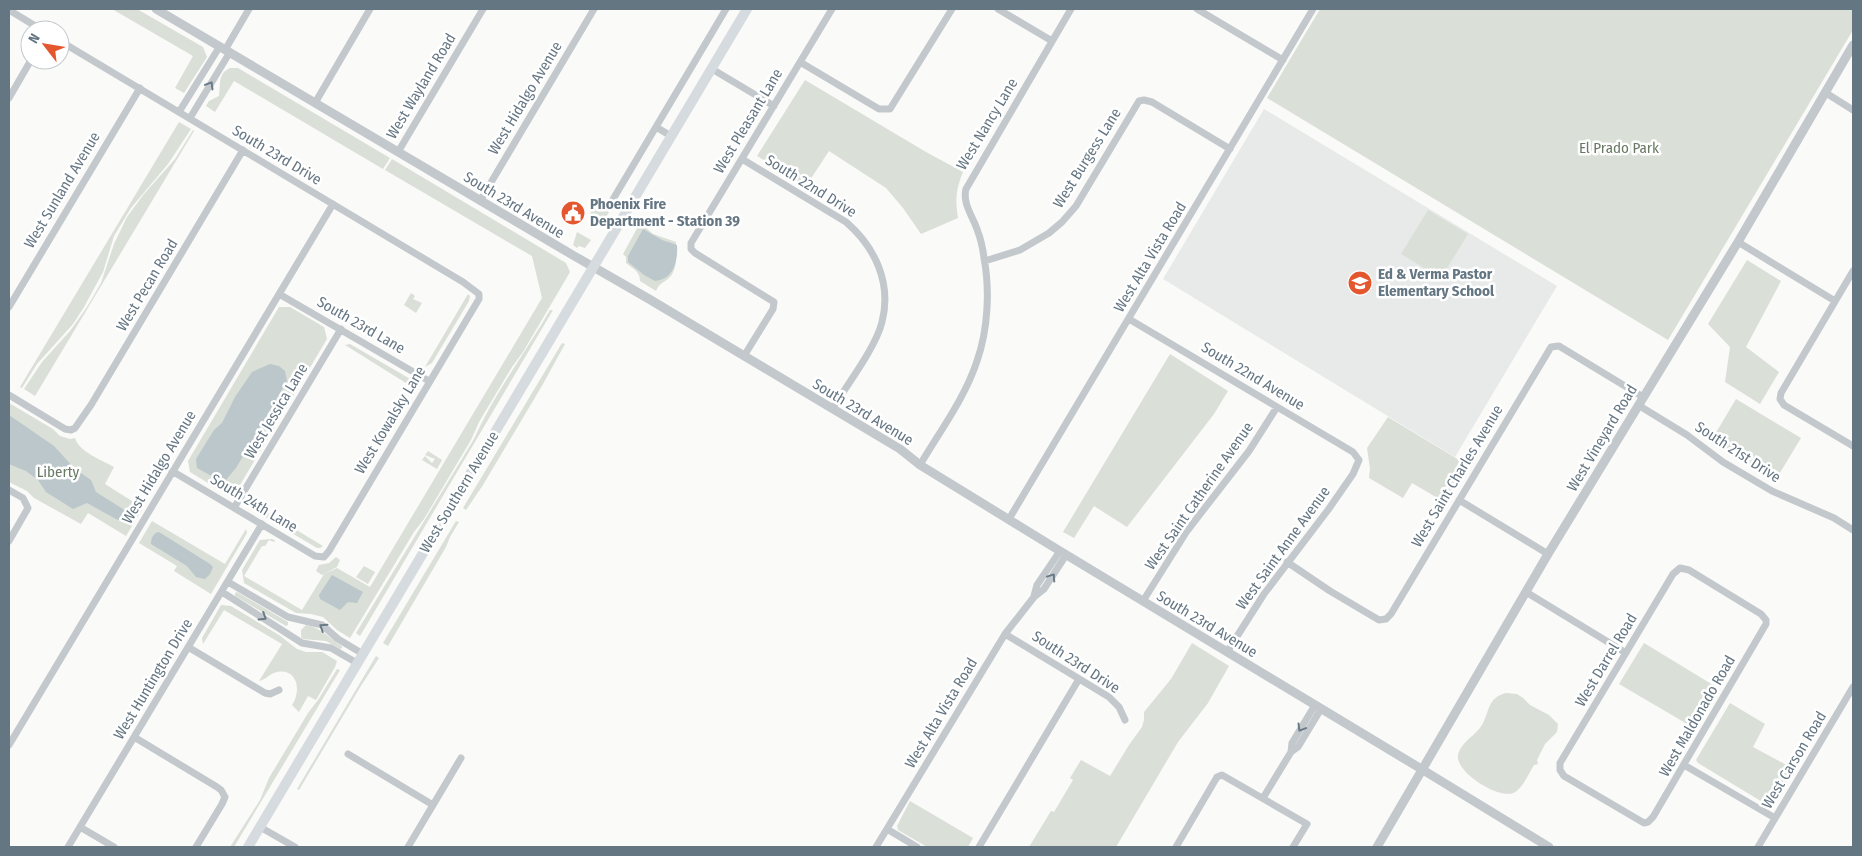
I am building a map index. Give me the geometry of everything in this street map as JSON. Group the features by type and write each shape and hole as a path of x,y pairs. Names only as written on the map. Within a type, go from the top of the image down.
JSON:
{"main road":[{"name":"West Southern Avenue","path":"248,847 747,9"}],"street":[{"name":"South 23rd Avenue","path":"156,9 900,449 920,465 1009,518 1063,553 1549,847"},
{"path":"190,118 225,50 249,9"},
{"path":"315,103 370,9"},
{"name":"West Wayland Road","path":"398,152 484,9"},
{"name":"West Hidalgo Avenue","path":"480,201 594,9"},
{"path":"609,206 726,9"},
{"name":"West Pleasant Lane","path":"744,356 774,304 771,299 695,253 691,249 692,240 832,9"},
{"path":"800,62 883,110 892,108 952,9"},
{"path":"998,9 1052,41"},
{"name":"West Nancy Lane","path":"985,261 978,233 965,199 966,189 1071,9"},
{"path":"1196,9 1283,60"},
{"name":"West Alta Vista Road","path":"1009,518 1130,319 1313,9"},
{"path":"9,10 26,20"},
{"name":"West Vineyard Road","path":"1377,847 1548,554 1738,242 1853,45"},
{"name":"South 23rd Drive","path":"70,47 463,282 479,294"},
{"path":"180,112 225,50"},
{"path":"712,69 774,106"},
{"path":"9,98 25,70"},
{"name":"West Sunland Avenue","path":"9,307 140,88"},
{"path":"1826,93 1853,110"},
{"name":"West Burgess Lane","path":"985,261 1020,250 1049,233 1062,222 1076,206 1139,101 1152,102 1230,149"},
{"path":"656,127 671,136"},
{"name":"West Pecan Road","path":"9,395 65,430 71,430 79,424 243,150"},
{"name":"South 22nd Drive","path":"742,159 846,222 859,233 870,247 883,278 885,293 882,322 875,340 832,409"},
{"name":"West Hidalgo Avenue","path":"9,744 333,204"},
{"path":"1738,242 1835,301"},
{"path":"920,465 965,388 977,362 983,343 987,298 985,261"},
{"path":"1853,271 1781,393 1780,399 1784,405 1853,446"},
{"name":"South 23rd Lane","path":"279,294 429,381"},
{"name":"West Kowalsky Lane","path":"322,558 330,550 479,300 479,294"},
{"name":"South 22nd Avenue","path":"1130,319 1352,452 1359,460"},
{"name":"West Jessica Lane","path":"234,508 341,329"},
{"name":"West Saint Charles Avenue","path":"1287,562 1330,591 1379,620 1384,620 1391,614 1547,351 1553,346 1559,346 1643,397"},
{"name":"South 21st Drive","path":"1638,405 1687,435 1723,462 1772,491 1834,518 1853,530"},
{"name":"West Saint Catherine Avenue","path":"1143,601 1187,531 1249,451 1278,407"},
{"name":"West Saint Anne Avenue","path":"1227,652 1264,594 1357,469 1359,460"},
{"name":"South 24th Lane","path":"172,471 315,556 322,558"},
{"path":"9,490 23,498 28,510 9,542"},
{"path":"1459,500 1548,554"},
{"name":"West Huntington Drive","path":"68,847 262,524"},
{"name":"West Alta Vista Road","path":"876,847 1005,634 1034,597 1037,585 1063,553"},
{"name":"West Darrel Road","path":"1648,822 1641,822 1564,776 1560,770 1560,763 1673,574 1680,568 1689,570 1761,614 1766,620"},
{"path":"228,582 288,617 322,625 360,659"},
{"path":"222,592 302,644 331,648 360,659"},
{"path":"1526,592 1626,653"},
{"name":"West Maldonado Road","path":"1648,822 1653,817 1765,628 1766,620"},
{"name":"South 23rd Drive","path":"1005,634 1113,701 1122,712 1125,720"},
{"path":"188,647 265,693 270,694 279,690"},
{"path":"978,847 1079,680"},
{"name":"West Carson Road","path":"1758,847 1853,687"},
{"path":"1263,798 1291,752 1292,743 1318,707"},
{"path":"134,737 219,789 225,797 196,847"},
{"path":"348,754 433,804"},
{"path":"408,847 461,758"},
{"path":"1684,765 1775,818"},
{"path":"1176,847 1218,778 1222,775 1307,824 1293,847"},
{"path":"260,826 295,847"},
{"path":"80,827 114,847"},
{"path":"887,829 917,847"}],"shaded area":[{"name":"Ed & Verma Pastor Elementary School","path":"1264,109 1557,286 1455,457 1163,279"},
{"path":"643,229 662,240 677,245 677,257 674,268 667,277 661,280 655,281 644,275 628,262 628,256"},
{"path":"270,364 279,366 285,371 287,381 236,468 225,481 219,480 197,468 196,459 214,430 222,423 235,397 252,372"},
{"path":"9,415 54,446 75,469 91,480 96,492 126,511 127,515 122,521 87,503 73,509 46,492 38,480 26,471 9,464"},
{"path":"159,532 210,564 213,567 210,574 205,579 196,577 187,566 151,544 153,536"},
{"path":"332,575 363,592 357,603 348,602 340,610 320,599 319,595"}],"green space":[{"path":"112,9 137,9 203,47 207,57 184,93 175,88 193,56"},
{"name":"El Prado Park","path":"1320,9 1853,9 1853,30 1668,340 1267,98"},
{"path":"230,68 238,68 390,158 383,169 234,81 215,112 206,106 209,101 219,96 221,77"},
{"path":"805,80 963,172 957,195 958,218 921,234 886,188 829,151 806,186 757,156"},
{"path":"179,122 191,129 168,164 131,208 114,236 103,272 73,324 37,364 22,388 20,387"},
{"path":"193,130 35,396 24,389 42,362 70,331 87,307 101,283 114,244 127,217 144,194 175,159"},
{"path":"392,159 566,263 570,272 479,422 471,440 424,519 414,532 350,638 337,630 323,617 296,613 244,583 242,570 260,540 271,539 275,540 274,542 269,540 265,546 262,546 244,576 302,610 324,574 337,568 370,587 542,298 532,256 385,170"},
{"path":"596,204 609,212 600,225 588,217"},
{"path":"1428,210 1468,234 1441,278 1401,254"},
{"path":"640,223 653,234 676,242 676,260 673,273 656,291 640,281 637,272 626,263 626,257 623,254"},
{"path":"577,232 591,240 585,248 579,246 577,248 573,245"},
{"path":"1747,260 1781,281 1746,347 1779,372 1760,404 1725,382 1730,347 1708,324"},
{"path":"411,293 415,296 413,299 422,303 416,313 404,305"},
{"path":"468,294 470,296 469,301 432,363 425,367"},
{"path":"279,307 290,307 324,327 327,339 237,490 226,494 190,472 188,461"},
{"path":"550,310 553,310 360,636 356,633 474,439 500,390"},
{"path":"562,343 565,344 543,384 466,510 463,508"},
{"path":"350,344 412,380 414,388 345,345"},
{"path":"1170,354 1228,391 1214,414 1127,527 1094,506 1074,538 1063,532"},
{"path":"1736,399 1801,438 1775,481 1711,441"},
{"name":"Liberty","path":"9,403 53,429 60,436 70,439 75,438 77,443 86,451 114,467 105,484 143,508 126,536 88,513 81,524 9,482"},
{"path":"1388,417 1469,466 1446,503 1412,483 1403,498 1369,478 1370,469 1367,448"},
{"path":"428,451 442,460 437,469 422,460 425,456 432,463 435,459 425,455"},
{"path":"250,502 323,546 317,548 250,508"},
{"path":"152,521 225,564 246,529 247,533 211,594 174,571 177,566 139,543"},
{"path":"456,521 459,522 446,547 388,646 383,643"},
{"path":"336,557 340,560 337,567 322,575 316,571 319,565 329,563"},
{"path":"364,566 375,572 368,584 356,577"},
{"path":"237,592 288,622 288,625 286,626 235,596"},
{"path":"221,605 231,606 279,635 297,649 306,652 322,652 337,661 316,700 308,696 299,712 292,705 297,693 297,687 296,681 289,673 277,672 259,681 282,644 224,610 203,644 202,638"},
{"path":"306,625 321,631 342,646 342,648 340,649 326,641 303,639 301,637 301,630"},
{"path":"1192,643 1229,666 1208,703 1178,742 1116,847 1029,847 1051,811 1054,812 1073,780 1070,778 1081,760 1110,776 1142,727 1144,712 1171,679"},
{"path":"1644,643 1718,688 1694,728 1619,684"},
{"path":"376,656 379,658 299,790 297,789"},
{"path":"337,669 340,670 234,847 230,847 260,800 269,778 308,713"},
{"path":"1506,693 1517,694 1530,705 1549,715 1558,724 1557,732 1545,744 1537,760 1538,764 1534,765 1525,781 1516,791 1506,794 1488,788 1470,776 1459,762 1458,755 1462,746 1482,725 1495,698"},
{"path":"1730,703 1765,724 1753,747 1794,769 1772,805 1769,806 1696,760"},
{"path":"910,801 973,838 968,847 927,847 898,830 897,826"}],"place":[{"name":"Phoenix Fire Department - Station 39","path":"573,213"},
{"name":"Ed & Verma Pastor Elementary School","path":"1360,283"}]}
